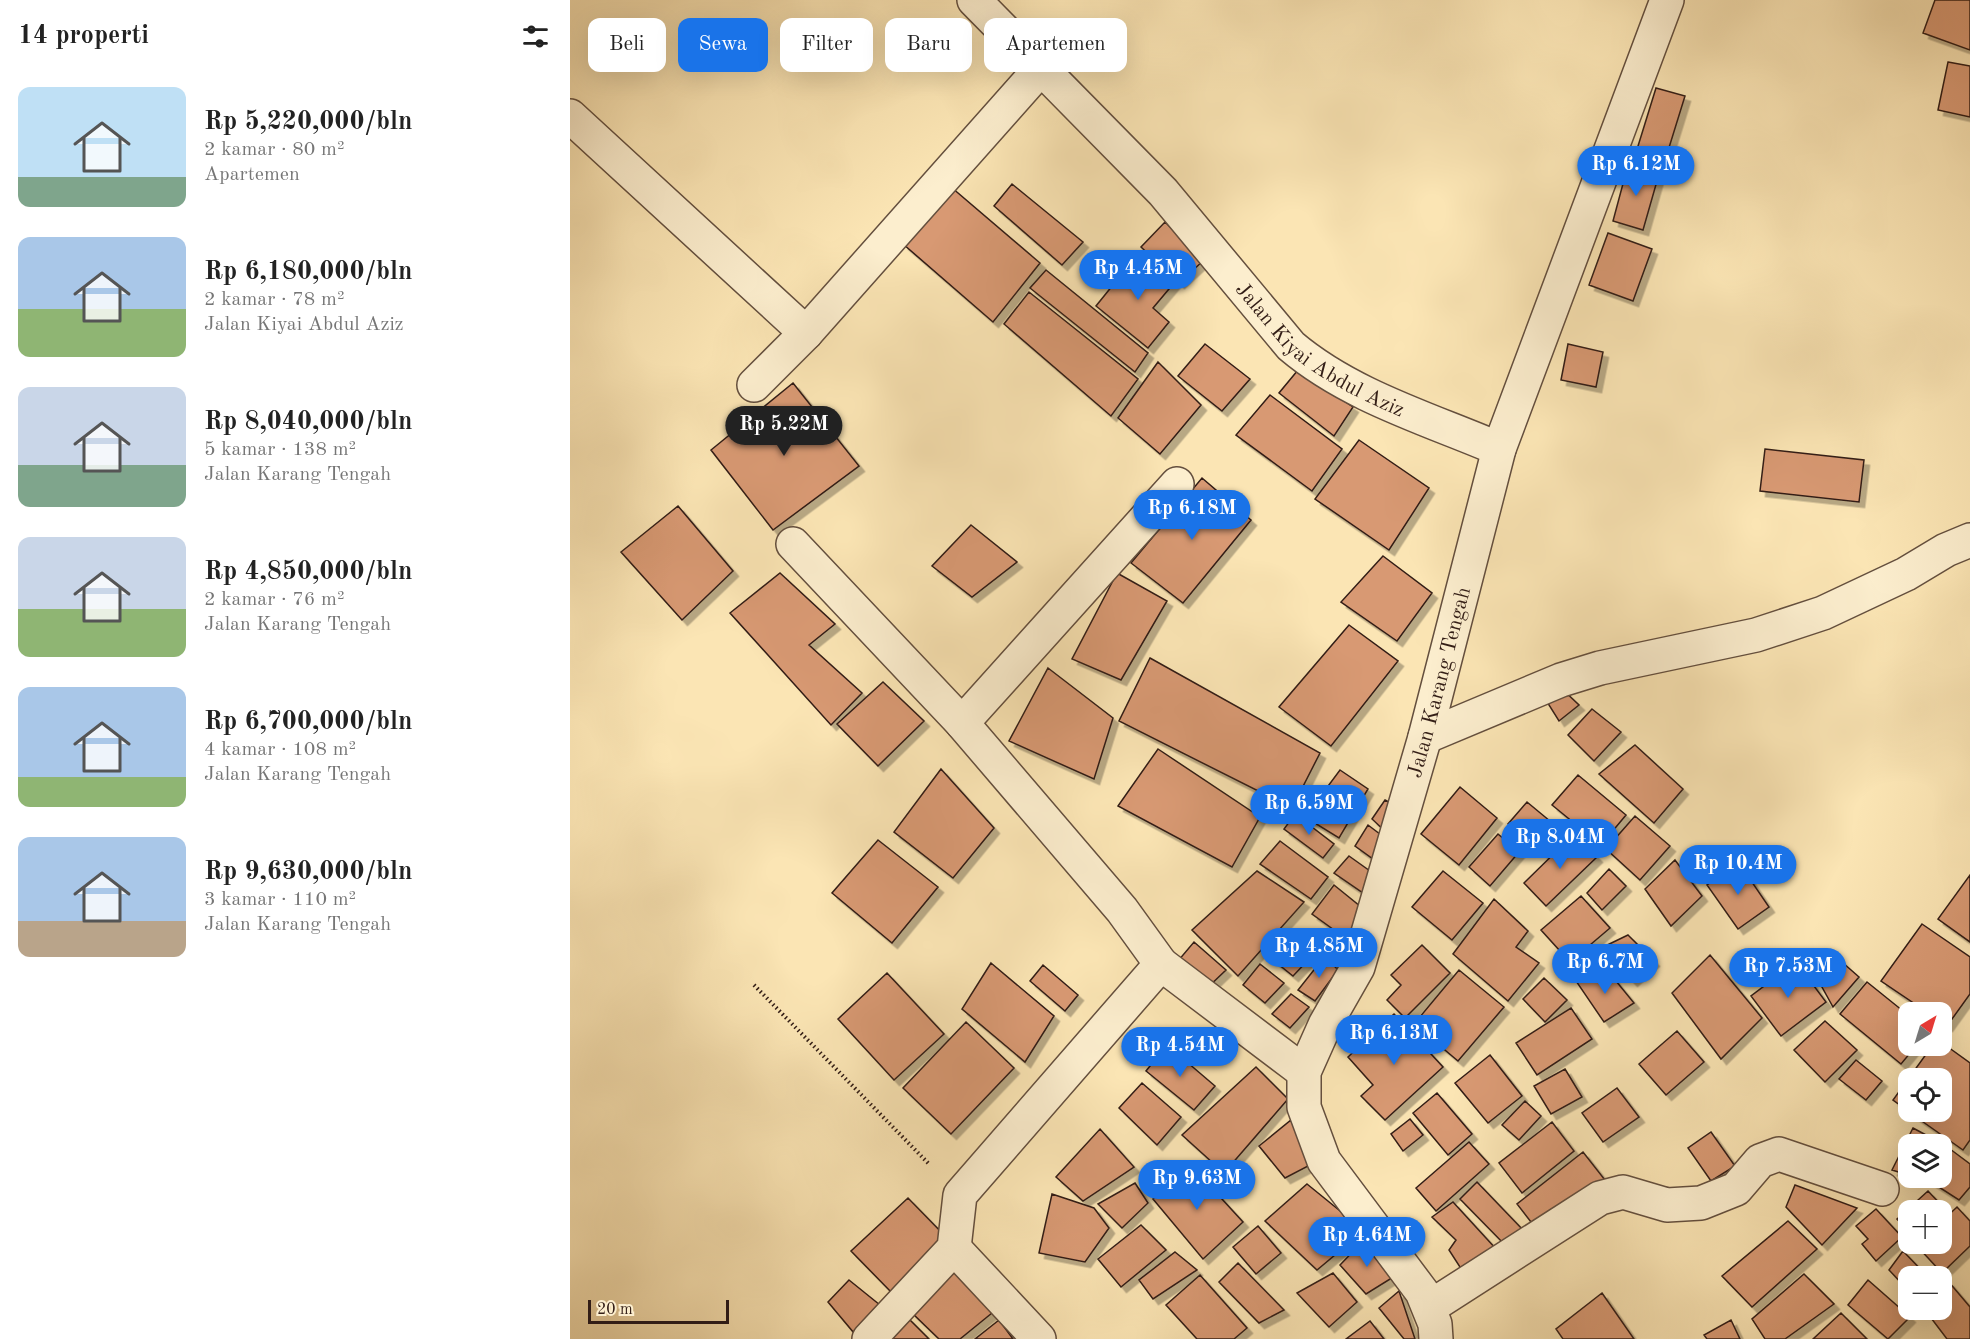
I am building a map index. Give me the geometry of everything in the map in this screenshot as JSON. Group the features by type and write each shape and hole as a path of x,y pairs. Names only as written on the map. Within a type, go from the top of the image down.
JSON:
{"street":[{"name":"Jalan Kiyai Abdul Aziz","path":"974,0 992,18"},
{"name":"Jalan Karang Tengah","path":"1436,1339 1430,1307 1422,1292 1324,1161 1304,1107 1304,1072 1325,1025 1358,967 1425,737 1499,449 1667,0"},
{"path":"754,385 806,333 1038,72"},
{"name":"Jalan Kiyai Abdul Aziz","path":"1047,72 1163,192 1292,346 1314,365 1341,382 1499,449"},
{"path":"570,116 806,333"},
{"path":"962,723 1177,484"},
{"path":"1425,737 1561,680 1600,668 1756,635 1823,613 1906,574 1946,550 1970,540"},
{"path":"794,544 962,723 1122,910 1161,964 1304,1072"},
{"path":"869,1339 954,1248 960,1195 1161,964"},
{"path":"1430,1307 1600,1198 1623,1192 1667,1204 1701,1203 1736,1189 1760,1161 1779,1154 1882,1189"},
{"path":"954,1248 1039,1339"}],"path":[{"path":"754,985 960,1195"}],"building":[{"path":"1935,0 1970,0 1970,50 1923,33"},
{"path":"1948,62 1970,66 1970,117 1938,110"},
{"path":"1656,88 1685,96 1663,167 1634,159"},
{"path":"1628,165 1659,174 1643,230 1613,221"},
{"path":"1012,184 1083,242 1062,265 994,206"},
{"path":"951,187 1040,263 993,322 903,244"},
{"path":"1165,222 1204,260 1179,283 1141,247"},
{"path":"1608,233 1652,249 1633,301 1589,285"},
{"path":"1138,254 1174,283 1153,308 1169,322 1148,348 1096,306"},
{"path":"1046,270 1148,353 1135,372 1030,288"},
{"path":"1029,292 1138,379 1111,416 1004,324"},
{"path":"1205,344 1250,379 1222,411 1178,376"},
{"path":"1568,344 1603,352 1596,387 1561,380"},
{"path":"1158,362 1201,405 1160,454 1118,418"},
{"path":"1298,370 1353,407 1334,436 1279,393"},
{"path":"793,383 859,466 773,530 711,450"},
{"path":"1270,395 1342,449 1312,491 1236,435"},
{"path":"1359,440 1429,488 1389,550 1315,499"},
{"path":"1765,449 1864,460 1859,502 1760,491"},
{"path":"1202,478 1251,520 1183,603 1131,563"},
{"path":"678,506 733,571 682,620 621,552"},
{"path":"971,525 1017,562 972,597 932,566"},
{"path":"1383,556 1432,593 1397,641 1341,602"},
{"path":"780,573 835,624 809,645 862,693 831,725 730,613"},
{"path":"1117,573 1167,601 1121,680 1072,659"},
{"path":"1349,625 1398,661 1331,746 1279,707"},
{"path":"1150,658 1320,753 1292,808 1119,721"},
{"path":"1048,668 1113,718 1094,779 1009,741"},
{"path":"883,682 924,721 878,766 837,724"},
{"path":"1561,688 1579,705 1559,721 1544,697"},
{"path":"1592,709 1621,732 1594,761 1568,735"},
{"path":"1635,745 1683,789 1654,823 1599,774"},
{"path":"1158,749 1260,817 1232,867 1118,806"},
{"path":"941,769 994,828 953,878 894,832"},
{"path":"1340,770 1368,789 1339,838 1305,817"},
{"path":"1578,775 1626,815 1601,845 1552,805"},
{"path":"1460,787 1497,818 1459,865 1421,834"},
{"path":"1385,800 1400,808 1388,834 1372,819"},
{"path":"1527,802 1562,831 1544,854 1508,824"},
{"path":"1295,814 1334,844 1323,858 1284,829"},
{"path":"1635,816 1670,846 1640,880 1606,849"},
{"path":"1368,825 1389,841 1380,864 1355,846"},
{"path":"1498,834 1519,852 1490,886 1469,867"},
{"path":"1574,834 1597,857 1546,906 1524,883"},
{"path":"878,840 938,887 892,943 832,893"},
{"path":"1280,841 1328,877 1311,899 1260,864"},
{"path":"1349,856 1377,876 1369,897 1334,873"},
{"path":"1675,860 1702,896 1671,926 1645,889"},
{"path":"1739,863 1769,907 1738,929 1707,885"},
{"path":"1609,869 1626,886 1602,910 1587,893"},
{"path":"1257,871 1304,902 1238,976 1192,930"},
{"path":"1443,871 1483,903 1452,940 1412,907"},
{"path":"1970,875 1970,942 1938,919"},
{"path":"1334,885 1366,911 1348,940 1312,914"},
{"path":"1581,896 1610,928 1570,962 1541,930"},
{"path":"1494,899 1528,931 1516,947 1539,963 1508,1001 1453,954"},
{"path":"1922,924 1970,957 1970,994 1952,1019 1952,1002 1912,1002 1881,981"},
{"path":"1628,935 1654,961 1632,981 1601,948"},
{"path":"1290,937 1312,956 1293,976 1268,956"},
{"path":"1194,942 1226,970 1205,990 1172,968"},
{"path":"1422,945 1450,973 1405,1018 1387,1000 1401,985 1391,975"},
{"path":"1710,955 1762,1018 1721,1059 1672,993"},
{"path":"1834,955 1859,977 1833,1007 1817,978"},
{"path":"1325,956 1338,970 1315,1001 1298,990"},
{"path":"1796,962 1826,1002 1781,1036 1751,996"},
{"path":"991,963 1054,1016 1025,1062 962,1009"},
{"path":"1260,964 1284,983 1265,1003 1243,985"},
{"path":"1043,965 1078,995 1065,1011 1030,981"},
{"path":"1459,970 1504,1007 1458,1061 1414,1024"},
{"path":"1607,970 1634,1003 1604,1022 1576,981"},
{"path":"887,973 944,1034 894,1080 838,1019"},
{"path":"1544,978 1567,1000 1545,1022 1523,999"},
{"path":"1867,982 1898,1007 1898,1056 1908,1056 1901,1064 1840,1014"},
{"path":"1291,994 1309,1007 1290,1028 1272,1014"},
{"path":"1571,1008 1592,1039 1537,1075 1516,1043"},
{"path":"1394,1014 1443,1067 1385,1120 1361,1096 1373,1085 1348,1057"},
{"path":"1825,1021 1857,1050 1825,1082 1794,1050"},
{"path":"966,1022 1014,1068 951,1134 903,1088"},
{"path":"1677,1031 1704,1062 1666,1095 1639,1064"},
{"path":"1167,1045 1215,1086 1194,1110 1146,1071"},
{"path":"1952,1050 1970,1063 1970,1140 1963,1150 1952,1142 1952,1134 1940,1134 1923,1122 1952,1122 1952,1068 1916,1068 1925,1056 1952,1056"},
{"path":"1490,1055 1522,1096 1488,1123 1455,1083"},
{"path":"1856,1060 1882,1081 1866,1100 1839,1079"},
{"path":"1256,1067 1288,1099 1224,1173 1182,1135"},
{"path":"1565,1069 1582,1097 1551,1114 1534,1086"},
{"path":"1142,1083 1181,1117 1157,1145 1119,1108"},
{"path":"1617,1088 1639,1117 1603,1142 1582,1113"},
{"path":"1437,1093 1472,1134 1448,1155 1413,1113"},
{"path":"1898,1093 1898,1104 1893,1100"},
{"path":"1525,1101 1541,1116 1519,1140 1502,1125"},
{"path":"1410,1119 1423,1135 1403,1151 1391,1134"},
{"path":"1291,1120 1312,1164 1285,1178 1259,1146"},
{"path":"1552,1122 1574,1151 1522,1193 1499,1163"},
{"path":"1913,1128 1924,1134 1910,1134"},
{"path":"1100,1129 1134,1167 1083,1201 1056,1177"},
{"path":"1711,1132 1735,1166 1711,1181 1688,1148"},
{"path":"1469,1142 1489,1164 1436,1211 1416,1188"},
{"path":"1952,1150 1970,1164 1970,1187 1959,1200 1940,1188 1952,1188"},
{"path":"1583,1152 1605,1180 1538,1231 1517,1204"},
{"path":"1898,1158 1898,1172 1892,1170"},
{"path":"1188,1162 1243,1222 1203,1259 1153,1199"},
{"path":"1477,1182 1524,1231 1508,1248 1460,1199"},
{"path":"1135,1183 1148,1203 1122,1228 1098,1204"},
{"path":"1307,1184 1350,1219 1360,1234 1317,1270 1265,1221"},
{"path":"1795,1185 1857,1208 1822,1245 1786,1207"},
{"path":"1928,1191 1936,1200 1918,1200"},
{"path":"1052,1194 1094,1208 1109,1228 1085,1262 1039,1253"},
{"path":"908,1198 946,1237 892,1293 851,1251"},
{"path":"1453,1202 1497,1250 1469,1281 1449,1250 1456,1240 1432,1217"},
{"path":"1957,1207 1970,1221 1970,1246 1949,1266 1936,1266 1924,1254 1952,1254 1952,1212"},
{"path":"1876,1209 1898,1233 1898,1241 1876,1261 1862,1244 1868,1239 1856,1226"},
{"path":"1788,1221 1817,1249 1752,1307 1722,1276"},
{"path":"1141,1225 1166,1250 1121,1287 1098,1259"},
{"path":"1258,1226 1281,1253 1256,1274 1233,1247"},
{"path":"1366,1238 1395,1276 1366,1294 1340,1265"},
{"path":"1175,1252 1197,1270 1153,1299 1139,1280"},
{"path":"1901,1254 1906,1254 1917,1266 1898,1266 1898,1279 1889,1270"},
{"path":"1238,1263 1284,1310 1259,1323 1219,1282"},
{"path":"954,1269 992,1313 960,1339 939,1339 911,1312"},
{"path":"1333,1273 1357,1302 1329,1327 1297,1293"},
{"path":"1804,1274 1834,1304 1785,1339 1765,1339 1752,1319"},
{"path":"1200,1275 1247,1328 1234,1339 1197,1339 1166,1305"},
{"path":"849,1280 880,1305 854,1333 828,1302"},
{"path":"1868,1280 1898,1306 1898,1320 1907,1320 1888,1339 1848,1305"},
{"path":"1952,1286 1970,1307 1970,1339 1947,1339 1933,1320 1952,1320"},
{"path":"1399,1291 1415,1339 1404,1339 1379,1308"},
{"path":"1602,1293 1634,1339 1563,1339 1556,1329"},
{"path":"1841,1313 1867,1339 1813,1339"},
{"path":"907,1317 929,1339 885,1339"},
{"path":"999,1320 1013,1339 975,1339"},
{"path":"1731,1320 1740,1339 1707,1339 1704,1335"},
{"path":"1370,1321 1384,1339 1346,1339"}]}
